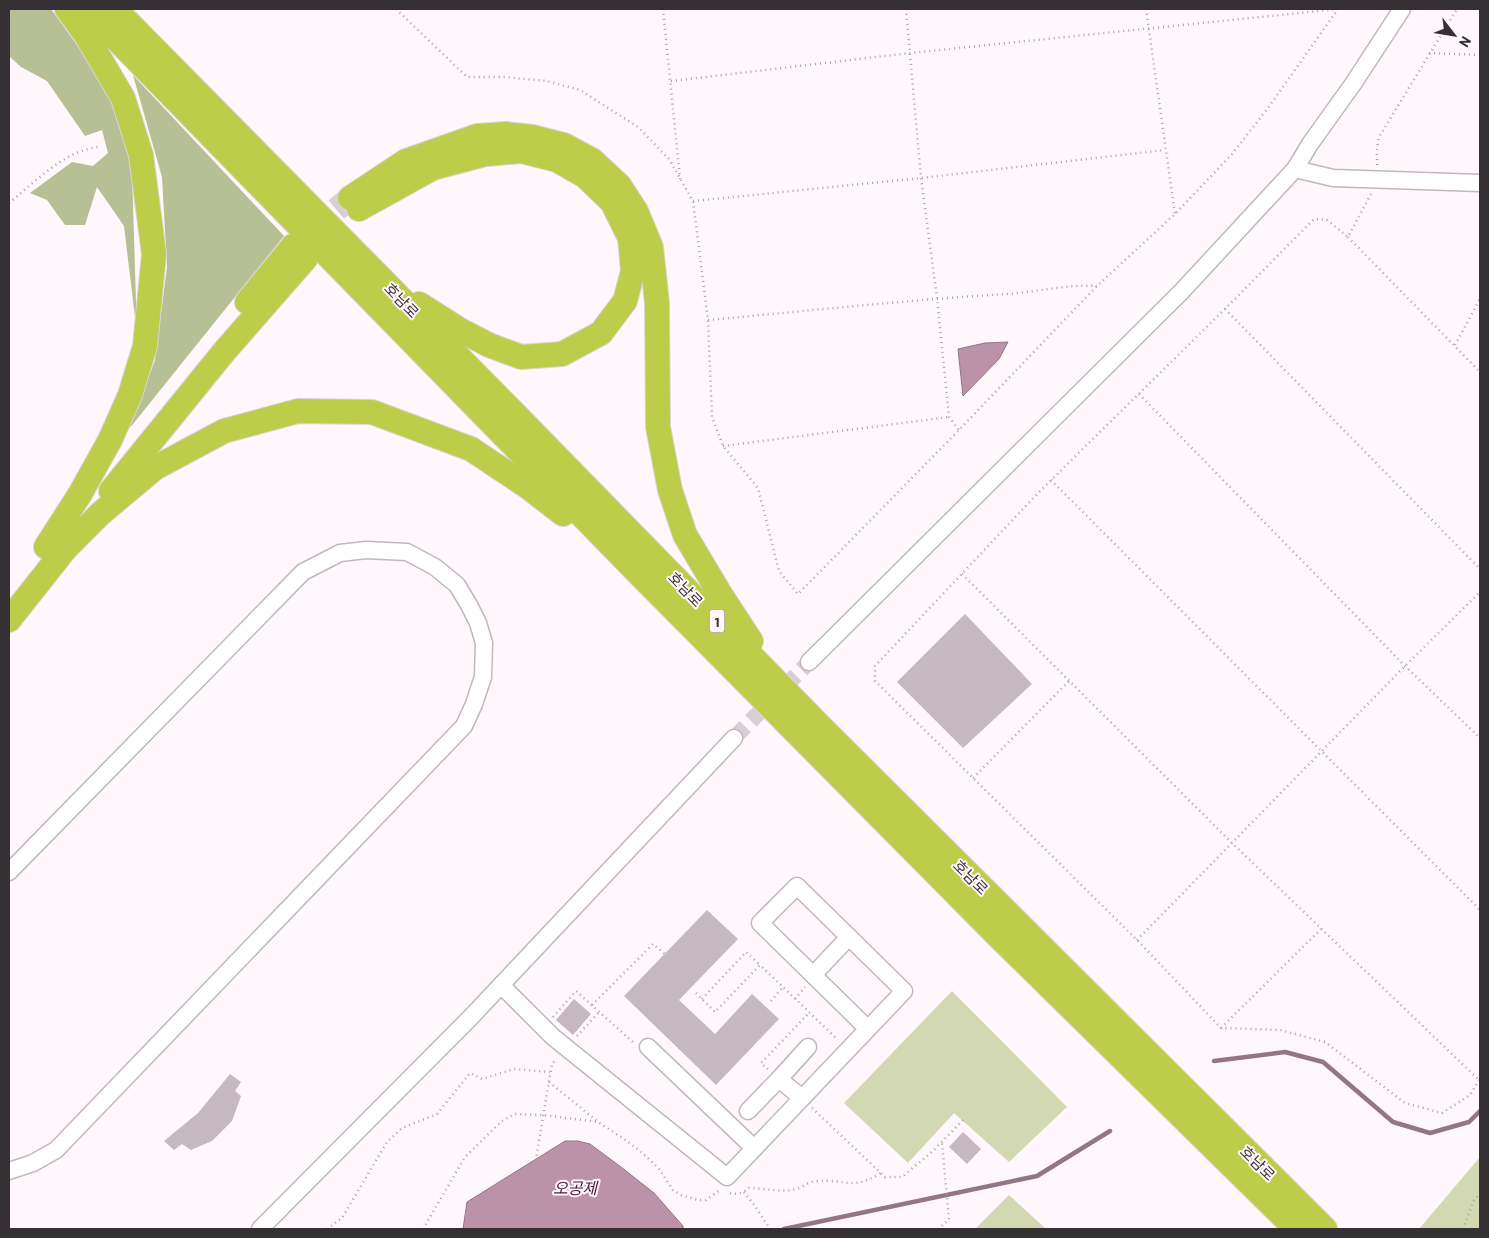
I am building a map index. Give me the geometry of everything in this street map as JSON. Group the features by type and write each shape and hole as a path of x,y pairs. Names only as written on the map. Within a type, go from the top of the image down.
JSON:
{"highway":[{"path":"9,620 54,549 80,494 110,440 130,395 145,346 154,254 141,155 123,98 86,35 66,9"},
{"name":"호남로","path":"87,9 641,576 999,937 1296,1229"},
{"name":"호남로","path":"115,9 818,724 1325,1229"},
{"path":"366,263 426,310 489,345 521,357 562,354 600,333 625,301 633,271 630,238 612,202 585,176 557,160 521,151 486,154 433,168 354,204 406,161 477,136 506,134 533,137 564,145 592,160 619,185 636,211 651,247 656,303 658,427 670,490 685,535 719,592 758,650 818,724"},
{"path":"9,595 54,549 223,353 300,252"},
{"path":"54,549 155,468 224,431 298,411 372,412 471,449 528,487 641,576"}],"lane":[{"path":"809,662 1182,291 1295,169 1402,9"},
{"path":"1295,169 1333,178 1480,183"},
{"path":"9,872 303,572 340,552 366,550 407,552 435,567 457,585 469,604 478,623 484,643 483,677 464,726 56,1150 33,1163 9,1171"},
{"path":"260,1229 501,985 734,738"},
{"path":"501,985 553,1037 727,1177 754,1148 868,1029 904,991 797,886 760,923 809,981 868,1029"},
{"path":"809,981 849,936"},
{"path":"648,1047 754,1148"},
{"path":"748,1111 776,1075 808,1047"},
{"path":"776,1075 802,1098"}],"path":[{"path":"396,9 467,77 505,77 547,81 580,90 638,127 668,159 693,201 708,320 712,417 723,446 758,488 779,571 798,594 1097,286 1175,214 1232,154 1268,108 1338,9"},
{"path":"663,9 680,180"},
{"path":"906,9 921,178 937,298 949,417 959,430"},
{"path":"1146,9 1175,214"},
{"path":"671,81 910,53 1338,9"},
{"path":"1348,237 1377,180 1377,148 1380,137 1457,9"},
{"path":"1429,53 1480,56"},
{"path":"9,203 58,164 84,149 98,147"},
{"path":"693,201 921,178 1165,150"},
{"path":"962,574 1232,843 1480,1080 1470,1095 1442,1113 1404,1103 1325,1042 1280,1030 1221,1028 1137,940 875,681 875,666 962,574 1051,480 1314,219 1327,220 1348,237 1480,372"},
{"path":"708,320 937,298 1008,294 1081,285 1097,286"},
{"path":"1454,345 1480,299"},
{"path":"1225,309 1480,568"},
{"path":"1139,394 1405,666 1480,738"},
{"path":"723,446 949,417"},
{"path":"1051,480 1480,910"},
{"path":"1137,940 1480,592"},
{"path":"973,778 1070,681"},
{"path":"1221,1028 1322,929"},
{"path":"592,1005 653,944 665,954"},
{"path":"702,999 746,952 844,1044"},
{"path":"696,993 715,1012 760,965"},
{"path":"795,999 809,981"},
{"path":"771,1001 783,987"},
{"path":"550,1020 576,991 600,1011 573,1040"},
{"path":"776,1075 761,1063 809,1013"},
{"path":"540,1229 532,1198 550,1072 552,1064 559,1056"},
{"path":"327,1229 342,1218 387,1142 402,1128 437,1114 470,1073 482,1079 514,1069 550,1072"},
{"path":"549,1082 598,1122 647,1157 659,1169 673,1190 681,1195 698,1200 706,1200 720,1190 734,1194 744,1192 749,1188 792,1190 801,1188 809,1182 818,1181 852,1184 867,1182 881,1173"},
{"path":"802,1098 885,1177 902,1177 942,1143 963,1120"},
{"path":"422,1228 465,1157 502,1121 515,1114 543,1115 598,1122"},
{"path":"938,1229 949,1220 942,1143"},
{"path":"744,1192 770,1229"},
{"path":"1463,1229 1474,1200 1480,1192"}],"green space":[{"path":"9,9 51,9 104,82 131,140 137,334 124,226 97,187 85,225 65,225 47,200 30,193 72,162 93,166 108,153 102,130 85,136 47,81 21,67 9,56"},
{"path":"133,75 284,236 129,429 155,360 167,267 162,177"},
{"path":"952,991 1067,1107 1009,1162 954,1113 908,1163 844,1103"},
{"path":"1480,1157 1480,1229 1419,1229"},
{"path":"1009,1195 1046,1229 975,1229"}],"water":[{"path":"1008,342 999,359 963,396 958,349 985,343"},
{"name":"오공제","path":"565,1141 578,1141 590,1144 621,1167 654,1193 683,1226 683,1229 463,1229 467,1202"}],"building":[{"path":"965,614 1032,684 963,748 897,682"},
{"path":"707,910 738,939 679,1000 715,1034 752,994 779,1019 716,1085 624,996"},
{"path":"574,999 591,1014 573,1035 556,1020"},
{"path":"230,1074 241,1082 235,1091 241,1096 232,1121 212,1141 191,1150 182,1144 174,1150 164,1141 198,1113"},
{"path":"963,1132 981,1149 967,1164 949,1147"}],"waterway":[{"path":"1214,1061 1285,1052 1323,1062 1393,1122 1430,1133 1469,1122 1480,1111"},
{"path":"784,1229 1037,1176 1110,1131"}],"tunnel":[{"path":"309,233 350,198"},
{"path":"734,738 809,662"}]}
